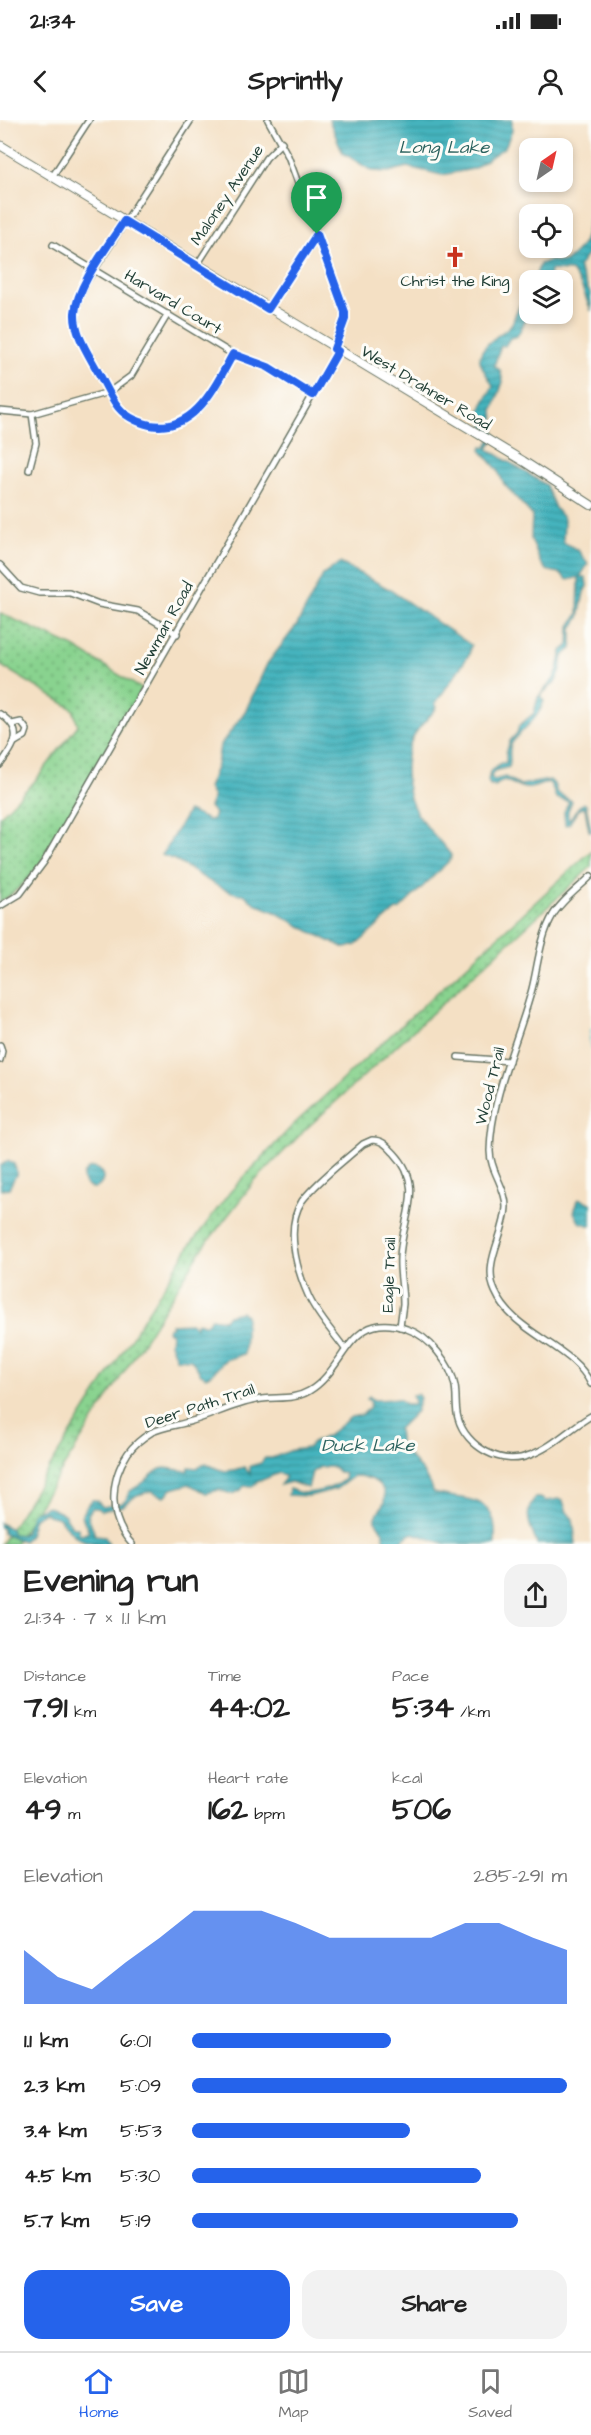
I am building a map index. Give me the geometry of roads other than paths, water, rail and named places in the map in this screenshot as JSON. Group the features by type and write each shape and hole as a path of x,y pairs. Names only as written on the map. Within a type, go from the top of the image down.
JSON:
{"street":[{"path":"52,177 89,120"},
{"path":"191,120 94,270 79,297 75,312 76,320 79,334 116,405 127,416 143,424 156,426 173,424 192,415 204,403 233,354"},
{"name":"Newman Road","path":"0,906 20,894 44,862 313,395 336,350 345,312 282,142 268,120"},
{"name":"Maloney Avenue","path":"197,265 266,158 282,142"},
{"name":"West Drahner Road","path":"0,145 523,461 591,505"},
{"path":"268,309 317,234"},
{"name":"Harvard Court","path":"53,245 233,354 268,367 313,395"},
{"path":"0,411 32,414 110,392 131,376 168,314"},
{"path":"29,470 36,443 32,414"},
{"path":"0,565 21,588 39,593 70,593 99,604 138,611 177,633"},
{"path":"0,714 12,724 15,742"},
{"path":"0,765 15,742 25,736 27,730 21,722 12,724"},
{"name":"Wood Trail","path":"591,876 552,917 543,939 532,991 494,1116 491,1140 492,1164 504,1192 506,1206 505,1219 491,1266 491,1278 502,1303 515,1317 539,1338 570,1357 585,1372 591,1384"},
{"path":"0,1045 2,1051 0,1060"},
{"path":"458,1057 509,1061"},
{"name":"Eagle Trail","path":"345,1349 308,1296 294,1247 293,1225 298,1208 307,1195 363,1144 372,1140 385,1143 398,1157 407,1171 411,1187 411,1206 403,1233 400,1256 403,1303 400,1327"},
{"name":"Deer Path Trail","path":"129,1543 117,1525 113,1502 118,1475 126,1456 141,1439 155,1431 247,1402 291,1398 309,1390 328,1373 356,1336 366,1330 385,1325 400,1327"},
{"path":"400,1327 410,1329 426,1340 440,1356 454,1384 458,1418 465,1433 488,1453 503,1458 529,1456 543,1450 591,1416"}],"water":[{"name":"Long Lake","path":"329,120 512,120 512,131 505,147 473,169 442,175 407,167 389,172 372,171 343,153"},
{"path":"591,211 591,250 578,267 590,293 591,311 573,270 538,270 540,264 548,261 565,262 573,258 584,240"},
{"path":"519,306 519,324 524,324 517,336 510,338 505,346 501,345 494,366 500,370 503,382 493,410 495,437 488,449 546,485 555,508 564,519 563,542 578,550 588,564 580,577 586,577 587,586 579,618 572,628 572,649 563,656 561,670 556,681 540,696 544,701 538,714 512,743 509,767 494,771 491,777 494,780 505,777 520,785 550,780 557,793 572,801 568,811 568,820 581,804 586,805 591,832 583,807 578,810 569,824 565,825 564,812 569,802 556,798 548,782 525,788 504,780 495,786 490,785 488,781 490,771 501,763 506,763 510,741 517,733 519,726 534,713 538,697 553,680 562,651 569,645 570,626 578,614 579,577 568,580 559,573 546,570 540,562 531,539 532,515 504,484 497,469 481,450 482,447 486,448 492,437 479,417 493,386 482,366 481,355 487,345 511,324"},
{"path":"340,563 387,588 471,645 469,655 435,704 437,707 414,736 406,761 407,786 414,809 451,855 451,859 399,910 396,910 356,945 346,948 255,903 244,894 219,887 162,855 188,811 208,820 213,819 215,814 209,807 213,797 208,788 217,765 220,746 246,710 267,664 297,625 323,575"},
{"path":"8,1161 14,1164 17,1173 9,1188 1,1190 0,1166"},
{"path":"89,1168 97,1168 103,1174 103,1182 97,1188 89,1188 83,1182 83,1174"},
{"path":"580,1199 591,1203 591,1226 579,1222 574,1212"},
{"path":"241,1312 246,1315 244,1354 225,1360 206,1377 201,1374 191,1359 176,1358 170,1343 171,1333 167,1331 172,1327 171,1324 191,1323 196,1327 196,1323 199,1322 206,1325 211,1318 224,1320 228,1315"},
{"name":"Duck Lake","path":"417,1394 420,1398 416,1411 398,1429 400,1446 423,1472 434,1493 469,1500 486,1508 492,1516 495,1528 495,1544 446,1544 413,1533 402,1540 401,1544 393,1541 384,1544 383,1532 375,1520 384,1502 383,1490 376,1482 365,1477 354,1476 336,1489 309,1496 288,1495 289,1489 299,1493 308,1493 338,1484 345,1478 343,1472 339,1472 334,1467 320,1467 312,1472 308,1488 291,1482 280,1485 286,1477 279,1473 257,1482 252,1487 244,1486 240,1491 232,1494 219,1490 206,1493 189,1484 172,1489 164,1497 152,1491 137,1495 123,1506 101,1511 92,1508 88,1515 95,1535 105,1536 109,1544 85,1541 74,1535 59,1518 45,1512 34,1518 29,1535 23,1541 3,1533 0,1527 0,1523 11,1529 13,1534 21,1535 25,1532 32,1513 47,1506 64,1514 73,1528 78,1528 79,1533 82,1534 89,1531 82,1515 92,1500 96,1500 103,1507 122,1503 129,1492 161,1469 188,1471 189,1467 197,1468 206,1463 224,1471 244,1467 250,1474 250,1466 261,1463 265,1458 308,1448 351,1417 362,1415 369,1408 371,1402 367,1399 369,1396 374,1400 399,1399 405,1404 413,1404 415,1402 412,1395"},
{"path":"535,1498 546,1501 559,1499 563,1501 567,1512 573,1519 576,1544 537,1544 528,1515"}],"waterway":[{"path":"591,1029 589,1042 591,1048"}],"place":[{"name":"Christ the King","path":"455,257"}]}
